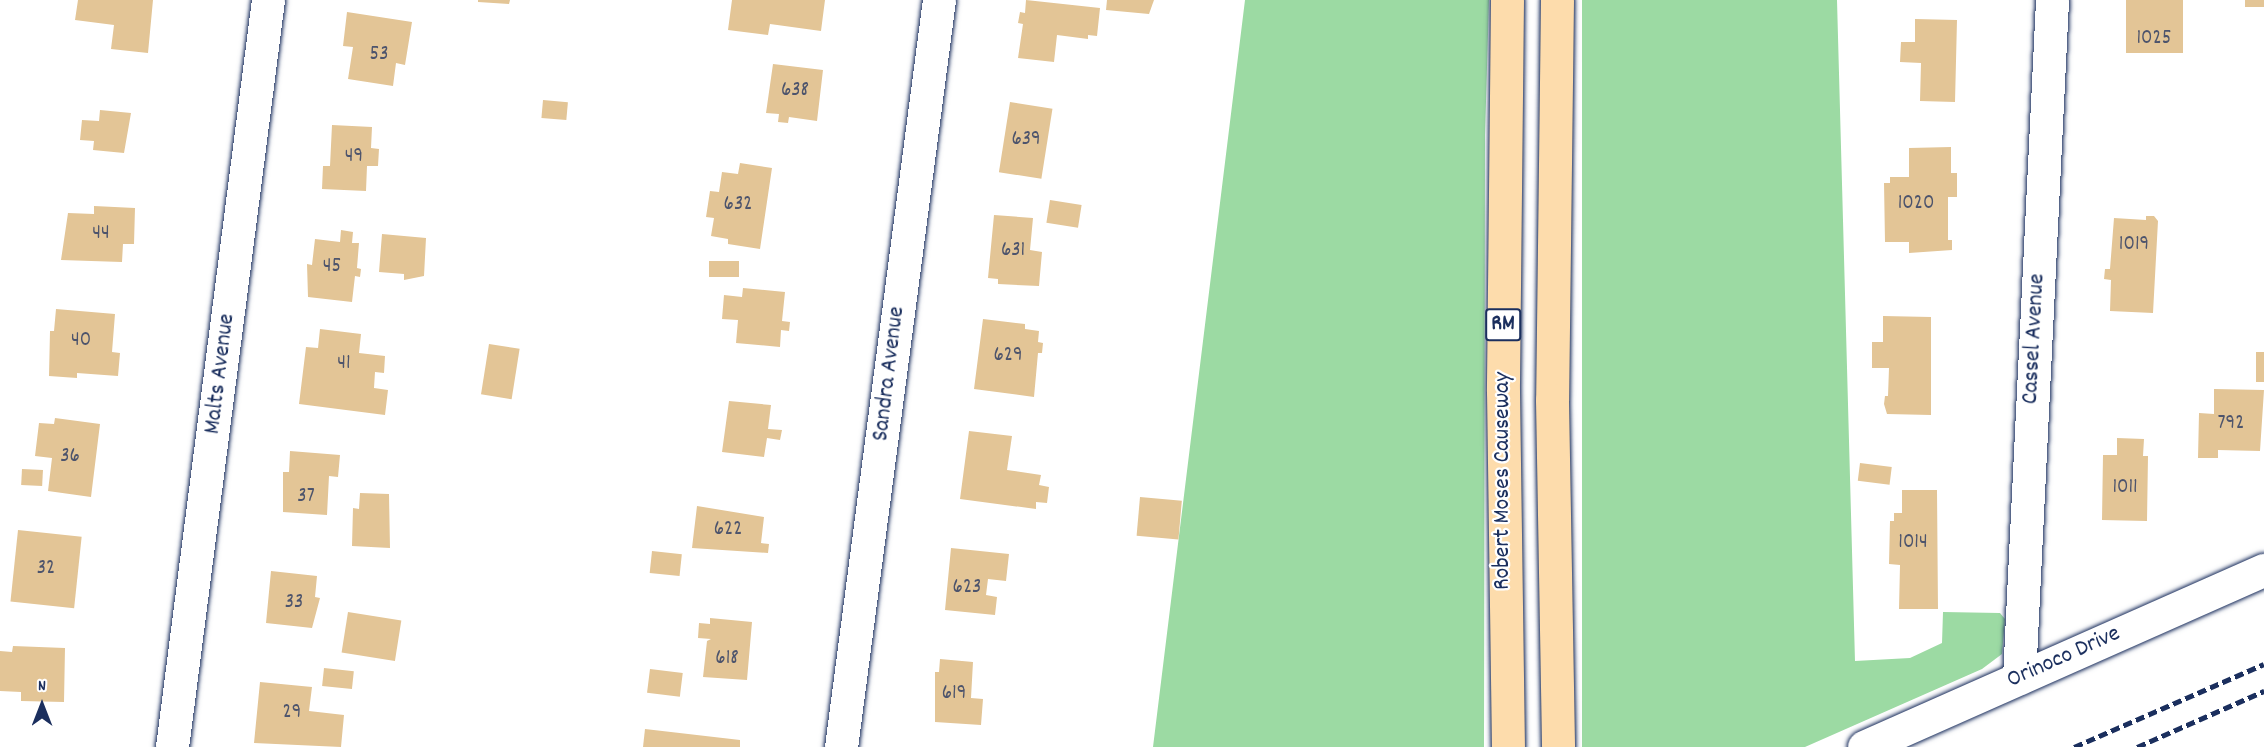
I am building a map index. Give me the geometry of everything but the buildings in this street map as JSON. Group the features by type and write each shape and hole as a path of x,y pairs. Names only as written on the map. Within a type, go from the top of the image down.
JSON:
{"highway":[{"name":"Robert Moses Causeway","path":"1507,0 1503,402 1508,747"},
{"name":"Robert Moses Causeway","path":"1557,0 1552,400 1558,747"}],"street":[{"name":"Malts Avenue","path":"172,747 268,0"},
{"name":"Sandra Avenue","path":"841,747 939,0"},
{"name":"Cassel Avenue","path":"2019,678 2052,0"},
{"name":"Orinoco Drive","path":"1864,747 2264,570"}],"green space":[{"path":"1245,0 1489,0 1485,135 1484,747 1153,747"},
{"path":"1582,0 1837,0 1855,661 1910,658 1942,643 1943,612 2000,613 2005,619 2002,654 1982,669 1805,747 1582,747"}],"railway":[{"path":"2074,747 2264,664"},
{"path":"2137,747 2264,691"}]}
